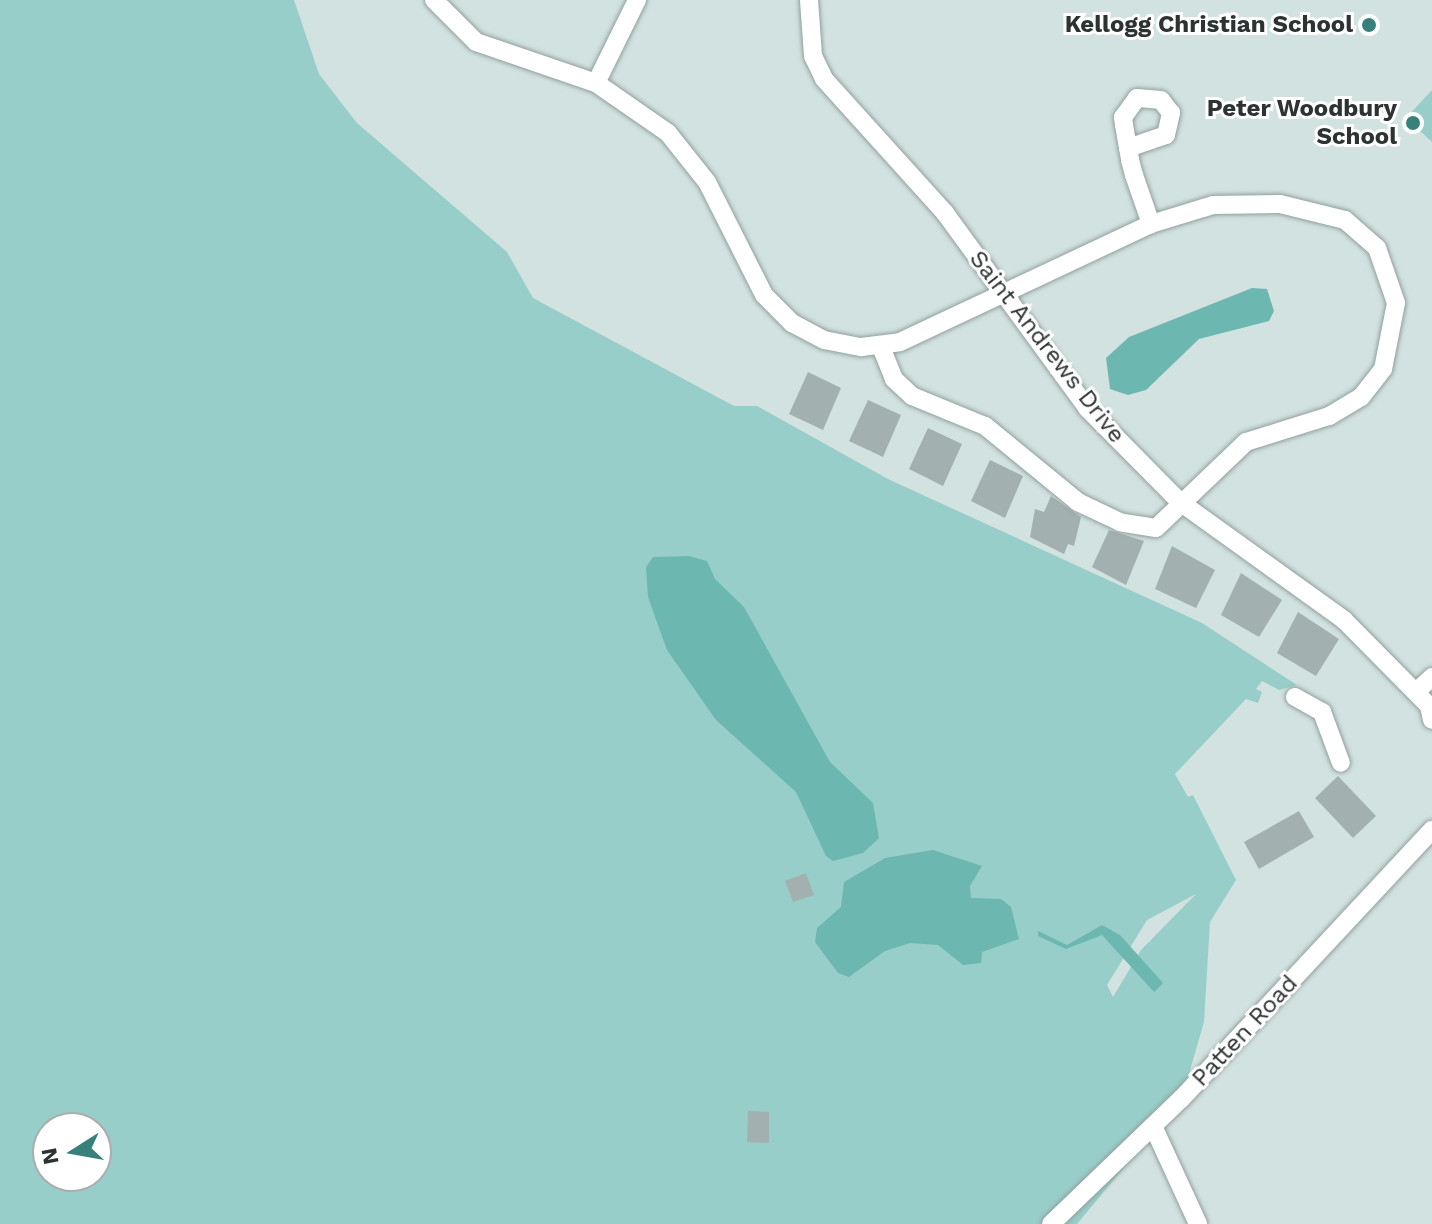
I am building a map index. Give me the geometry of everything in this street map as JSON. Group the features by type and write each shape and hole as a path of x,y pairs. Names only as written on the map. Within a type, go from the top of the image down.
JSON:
{"street":[{"path":"434,0 476,42 596,83 649,118 695,164 753,279 777,310 824,340 881,346 1005,295 1151,224 1213,205 1262,203 1345,220 1377,248 1396,303 1383,369 1361,397 1329,416 1262,433 1229,454 1180,502 1162,526 1148,528 1078,502 985,426 912,396 894,379 881,346"},
{"path":"596,83 637,0"},
{"name":"Saint Andrews Drive","path":"809,0 813,56 824,79 945,213 1087,408 1180,502 1344,620 1431,711"},
{"path":"1128,148 1151,224"},
{"path":"1416,692 1432,677"},
{"path":"1295,697 1327,719 1341,763"},
{"name":"Patten Road","path":"1051,1224 1153,1126 1432,830"},
{"path":"1153,1126 1198,1224"}],"shaded area":[{"path":"0,0 294,0 319,74 357,123 507,252 533,298 734,406 757,406 888,479 1202,623 1297,685 1279,690 1262,681 1256,689 1262,692 1258,703 1246,699 1175,774 1188,797 1193,795 1236,880 1210,922 1204,1022 1182,1098 1077,1224 0,1224","holes":["1196,894 1141,950 1113,997 1107,985 1147,920"]},
{"path":"1432,90 1432,142 1406,118"},
{"path":"1252,288 1267,289 1274,311 1269,321 1199,339 1146,390 1128,395 1110,389 1106,358 1129,337"},
{"path":"689,556 707,561 715,579 744,607 830,762 873,803 879,838 863,853 833,861 826,856 796,792 716,720 667,650 648,597 646,567 653,557"},
{"path":"933,850 982,866 970,886 971,898 1001,899 1011,907 1019,939 982,952 981,963 963,965 938,945 910,943 885,951 849,977 838,973 815,942 817,928 841,907 844,882 885,858"},
{"path":"1102,925 1120,935 1163,983 1154,992 1102,935 1066,949 1038,936 1038,931 1067,945"}],"building":[{"path":"808,372 841,388 823,430 789,414"},
{"path":"868,400 901,415 883,457 849,441"},
{"path":"928,428 962,444 943,486 909,469"},
{"path":"990,460 1023,476 1005,518 971,501"},
{"path":"1051,496 1081,517 1074,546 1068,544 1064,554 1030,537 1035,509 1044,512"},
{"path":"1109,530 1144,541 1126,585 1092,567"},
{"path":"1172,546 1215,570 1196,608 1155,589"},
{"path":"1241,573 1282,600 1259,637 1221,615"},
{"path":"1298,612 1339,639 1316,676 1277,653"},
{"path":"1338,776 1376,816 1353,838 1315,798"},
{"path":"1299,811 1314,837 1259,869 1244,842"},
{"path":"806,873 814,895 793,902 785,881"},
{"path":"748,1111 769,1112 769,1143 747,1142"}],"place":[{"name":"Kellogg Christian School","path":"1369,25"},
{"name":"Peter Woodbury School","path":"1413,123"}]}
